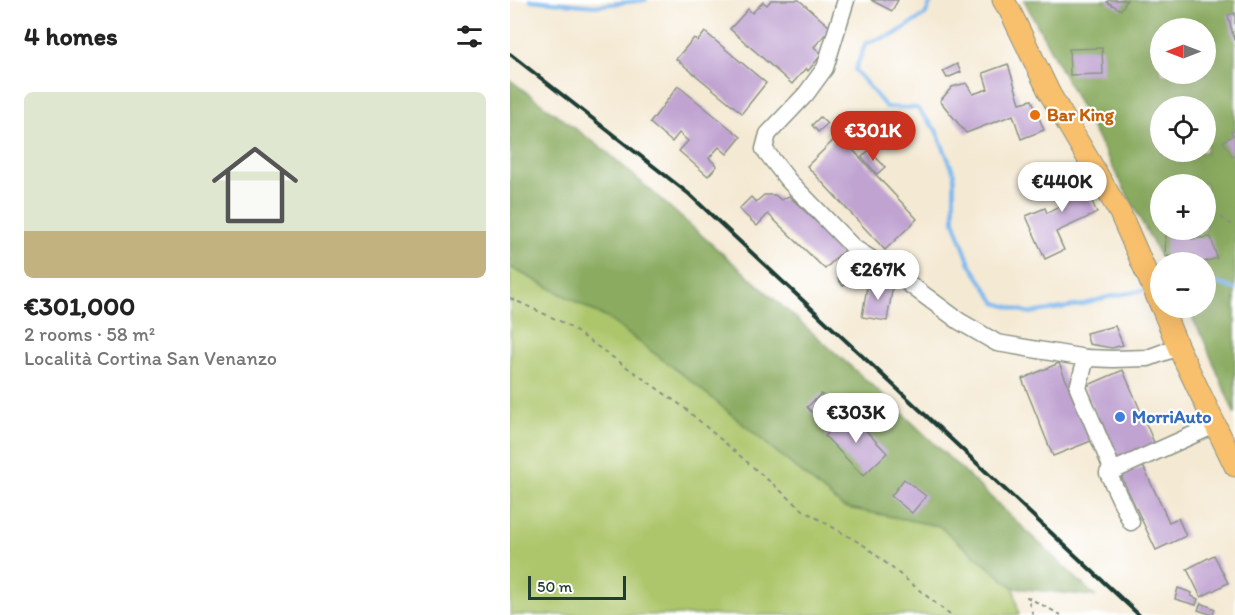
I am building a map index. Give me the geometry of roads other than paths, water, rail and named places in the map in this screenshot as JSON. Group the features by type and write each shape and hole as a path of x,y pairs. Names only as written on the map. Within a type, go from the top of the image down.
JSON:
{"main road":[{"path":"1003,0 1011,11 1050,94 1120,213 1150,280"},
{"path":"1166,318 1235,466"}],"street":[{"path":"846,0 825,68 806,94 768,134 764,149 788,180 854,248 897,275 959,321 997,344 1086,358 1148,358 1178,347"},
{"path":"1086,358 1078,388 1113,471"},
{"path":"1131,522 1108,473 1215,425"}],"waterway":[{"path":"530,0 594,6 646,0"},
{"path":"932,0 925,15 895,34 866,43 855,70 886,107 917,108 936,130 954,173 954,221 970,264 996,303 1030,313 1081,305 1145,290"},
{"path":"1216,283 1235,289"}],"railway":[{"path":"510,54 689,194 1139,615"}],"place":[{"name":"Bar King","path":"1035,115"},
{"name":"MorriAuto","path":"1120,417"}]}
